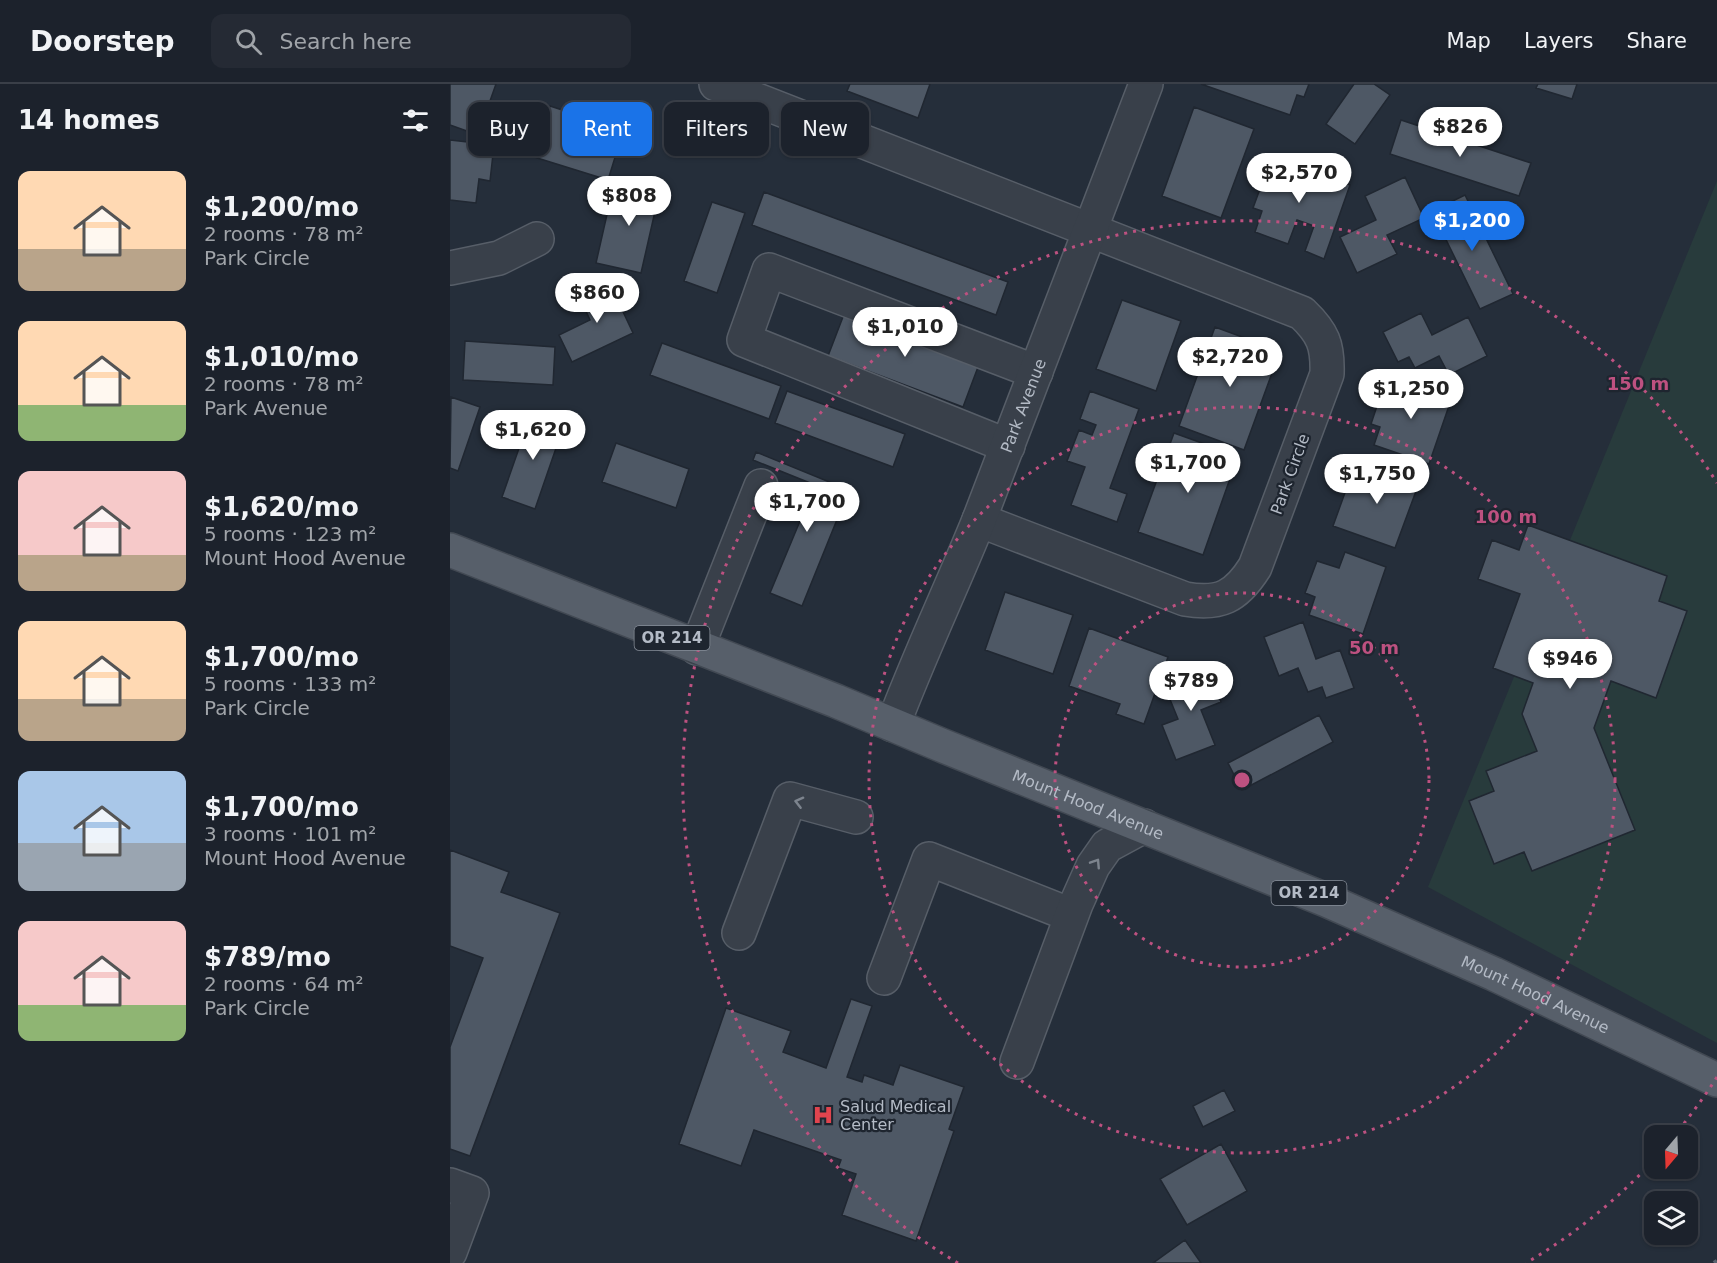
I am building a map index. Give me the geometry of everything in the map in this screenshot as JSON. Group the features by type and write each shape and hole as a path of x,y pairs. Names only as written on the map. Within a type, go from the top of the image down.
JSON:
{"main road":[{"name":"Mount Hood Avenue","path":"450,550 697,648 836,700 1326,900 1484,970 1717,1080"}],"street":[{"name":"Park Circle","path":"716,84 1302,313 1317,327 1324,341 1328,358 1327,374 1255,567 1245,583 1231,594 1216,601 1203,602 1185,599 980,520"},
{"name":"Park Avenue","path":"893,725 980,520 1146,84"},
{"path":"450,267 499,258 537,238"},
{"path":"1008,446 744,340 769,270 1036,372"},
{"path":"697,648 761,486"},
{"path":"739,933 790,799 855,817"},
{"path":"1017,1062 1071,915 1093,867 1107,846 1144,826"},
{"path":"884,978 929,858 1071,915"},
{"path":"450,1185 472,1193 450,1252"}],"shaded area":[{"path":"1717,181 1717,1043 1428,887"}],"building":[{"path":"450,84 496,84 490,102 468,102 468,131 450,125"},
{"path":"850,84 930,84 918,118 847,91"},
{"path":"1201,84 1309,84 1304,97 1297,95 1290,115"},
{"path":"1354,84 1374,84 1390,95 1355,144 1326,124"},
{"path":"1538,84 1577,84 1572,99 1536,88"},
{"path":"550,106 562,110 562,156 615,156 608,180 534,157 550,156"},
{"path":"1194,107 1254,129 1221,218 1162,196"},
{"path":"1401,120 1531,163 1519,196 1390,154"},
{"path":"450,140 468,142 468,156 493,156 490,181 479,179 476,203 450,200"},
{"path":"1272,156 1350,185 1324,259 1305,251 1314,226 1297,220 1288,244 1255,232 1262,211 1253,208"},
{"path":"1405,177 1424,218 1387,235 1397,254 1357,273 1340,237 1376,220 1365,196"},
{"path":"638,180 661,185 641,273 596,263 613,188 635,193"},
{"path":"764,192 1008,282 996,315 752,225"},
{"path":"1465,195 1513,294 1480,309 1432,211"},
{"path":"712,202 745,213 717,293 684,281"},
{"path":"609,282 633,333 572,362 559,335 590,320 579,296"},
{"path":"1122,300 1181,321 1156,391 1096,369"},
{"path":"846,309 981,359 963,407 828,356"},
{"path":"1421,313 1432,335 1468,317 1487,356 1449,375 1439,356 1415,368 1409,357 1398,362 1383,332"},
{"path":"1215,327 1280,351 1244,450 1179,426"},
{"path":"465,341 555,347 553,385 463,380"},
{"path":"662,343 781,386 769,419 650,375"},
{"path":"1400,378 1452,397 1429,464 1374,445 1380,427 1371,424 1382,391 1394,395"},
{"path":"787,391 905,434 893,467 775,423"},
{"path":"1090,391 1139,409 1110,488 1127,494 1117,522 1071,505 1085,467 1067,461 1079,430 1092,435 1096,425 1080,419"},
{"path":"451,397 480,407 458,471 450,468"},
{"path":"531,414 564,425 535,509 502,497"},
{"path":"1174,433 1238,456 1203,555 1138,532"},
{"path":"616,443 689,469 676,508 602,482"},
{"path":"756,452 849,490 802,606 770,593 815,485 753,460"},
{"path":"1367,463 1419,483 1395,548 1333,526 1351,476 1361,480"},
{"path":"1528,525 1667,576 1659,601 1687,611 1656,698 1611,681 1594,728 1635,830 1532,871 1524,852 1494,864 1469,801 1494,791 1486,771 1537,751 1522,714 1533,683 1493,668 1520,594 1478,579 1492,540 1519,550"},
{"path":"1345,552 1386,567 1363,634 1309,615 1315,597 1305,593 1317,561 1339,568"},
{"path":"1005,592 1073,615 1053,674 985,650"},
{"path":"1303,622 1316,659 1340,650 1354,688 1326,698 1322,687 1308,692 1298,668 1279,676 1264,637"},
{"path":"1089,628 1168,657 1144,724 1116,714 1120,704 1069,686"},
{"path":"1206,663 1221,702 1201,710 1215,745 1176,760 1162,725 1178,719 1167,692 1179,688 1174,675"},
{"path":"1319,715 1333,742 1242,790 1228,763"},
{"path":"450,850 509,872 501,892 560,913 470,1156 450,1149 450,1047 483,958 450,946"},
{"path":"851,999 872,1006 847,1077 862,1082 864,1075 893,1085 900,1065 964,1087 949,1129 954,1131 916,1241 842,1215 856,1174 838,1168 841,1160 754,1130 741,1166 679,1144 726,1008 791,1031 783,1052 826,1068"},
{"path":"1224,1090 1235,1111 1203,1127 1193,1106"},
{"path":"1221,1144 1247,1191 1187,1225 1160,1179"},
{"path":"1185,1240 1201,1263 1153,1263"}],"place":[{"name":"Salud Medical Center","path":"823,1115"}]}
